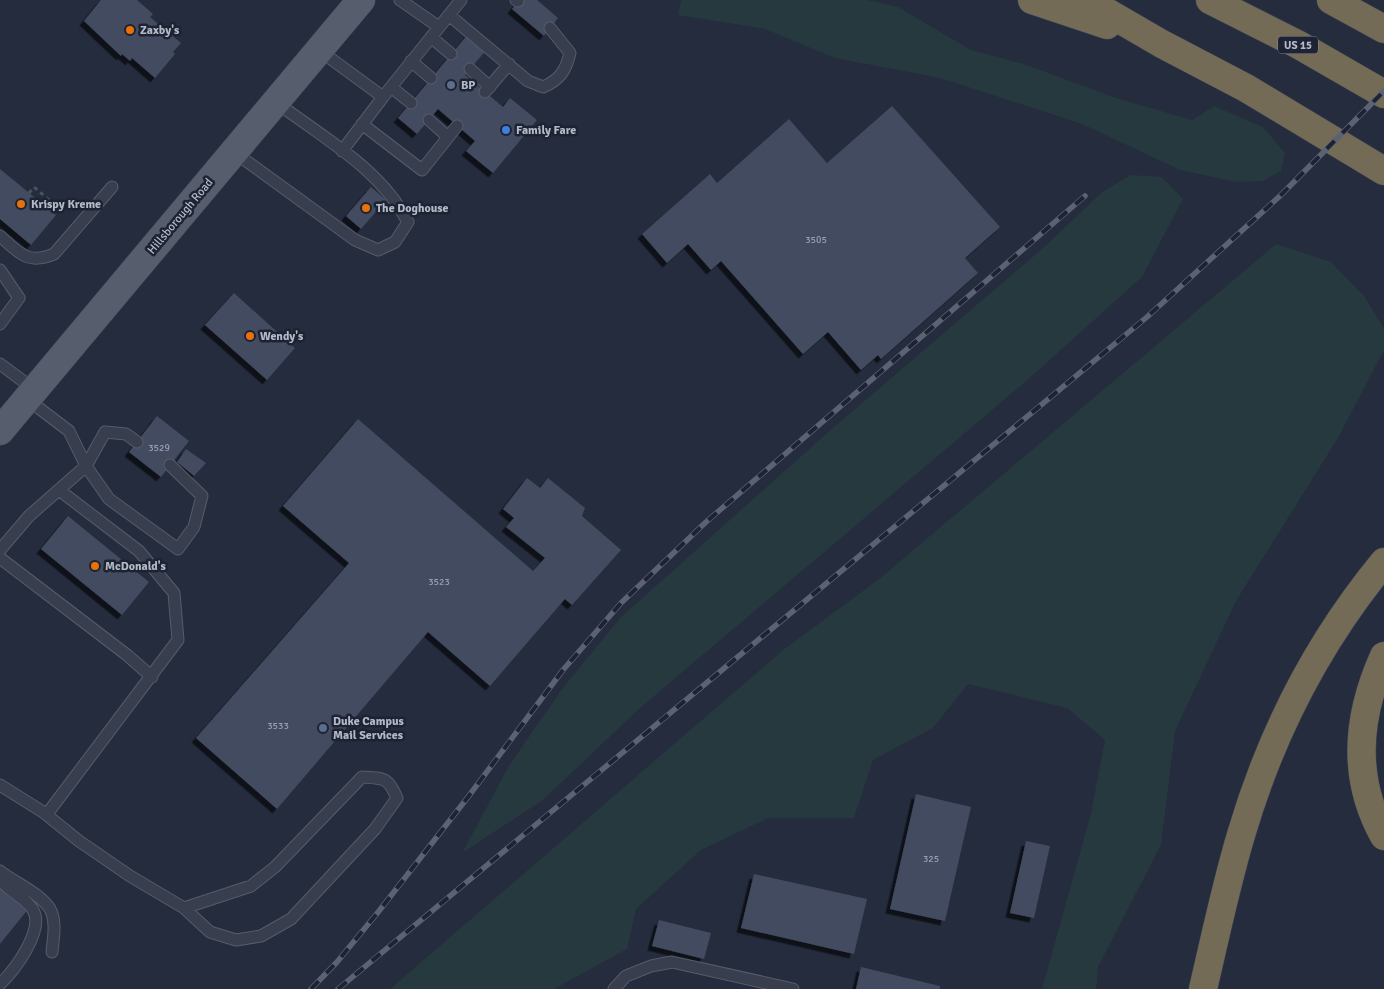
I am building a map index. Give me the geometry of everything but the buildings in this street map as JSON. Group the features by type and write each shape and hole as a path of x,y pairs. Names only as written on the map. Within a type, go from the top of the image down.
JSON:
{"highway":[{"path":"1032,0 1162,44"},
{"path":"1086,0 1162,44 1246,88 1373,165 1384,177"},
{"name":"US 15","path":"1210,0 1298,45 1384,94"},
{"path":"1331,0 1384,29"},
{"path":"1203,989 1241,835 1270,753 1294,698 1327,640 1360,591 1384,562"},
{"path":"1384,656 1367,703 1361,740 1361,768 1366,794 1375,820 1384,836"}],"main road":[{"name":"Hillsborough Road","path":"0,432 361,0"}],"lane":[{"path":"400,0 435,32 451,54"},
{"path":"342,151 411,61 461,0"},
{"path":"449,15 528,81 543,87 557,81 567,66 570,52 550,28"},
{"path":"319,50 383,97"},
{"path":"411,61 431,78"},
{"path":"470,69 487,89 509,64"},
{"path":"391,87 411,103"},
{"path":"234,152 355,240 378,250 396,242 408,222 398,202 371,172 275,102"},
{"path":"428,120 448,137"},
{"path":"362,124 422,170 457,126"},
{"path":"0,236 26,257 44,258 54,254 112,186"},
{"path":"0,270 19,298 0,324"},
{"path":"0,364 69,431 86,466 109,499 178,549 194,527 202,496 170,466"},
{"path":"0,550 29,516 86,466 105,432 126,434 137,442"},
{"path":"46,814 152,677 178,640 174,593 139,551 59,490"},
{"path":"0,558 127,655 152,677"},
{"path":"0,785 46,814 86,846 168,900 184,908 210,932 236,940 260,936 291,919 375,829 397,798 390,783 382,778 362,777 275,867 251,886 184,908"},
{"path":"0,871 41,900 51,910 54,927 52,952"},
{"path":"0,879 5,887 32,909 36,917 30,942 12,973 0,984"},
{"path":"614,989 626,976 651,966 672,962 792,989"}],"path":[{"path":"29,193 34,187 64,213"}],"green space":[{"path":"681,0 868,0 898,7 971,50 1024,64 1113,97 1192,120 1214,106 1263,127 1285,153 1281,171 1263,181 1236,182 1180,170 1082,124 940,78 835,58 765,29 678,15"},
{"path":"1131,175 1162,177 1183,199 1142,277 1024,383 640,708 543,800 462,853 510,764 562,689 621,617 835,426 1043,248 1102,192"},
{"path":"1276,244 1331,262 1365,297 1384,329 1384,350 1338,438 1236,601 1175,731 1161,845 1098,967 1096,989 1042,989 1091,813 1105,740 1067,708 968,684 933,728 873,760 854,818 768,818 701,850 636,909 627,949 554,989 390,989 783,650 879,579"}],"railway":[{"path":"338,989 1147,317 1281,195 1384,91"},
{"path":"311,989 337,962 379,911 468,797 563,670 621,603 706,522 1085,196"}],"place":[{"name":"Zaxby's","path":"130,30"},
{"name":"BP","path":"451,85"},
{"name":"Family Fare","path":"506,130"},
{"name":"Krispy Kreme","path":"21,204"},
{"name":"The Doghouse","path":"366,208"},
{"name":"Wendy's","path":"250,336"},
{"name":"McDonald's","path":"95,566"},
{"name":"Duke Campus Mail Services","path":"323,728"}]}
